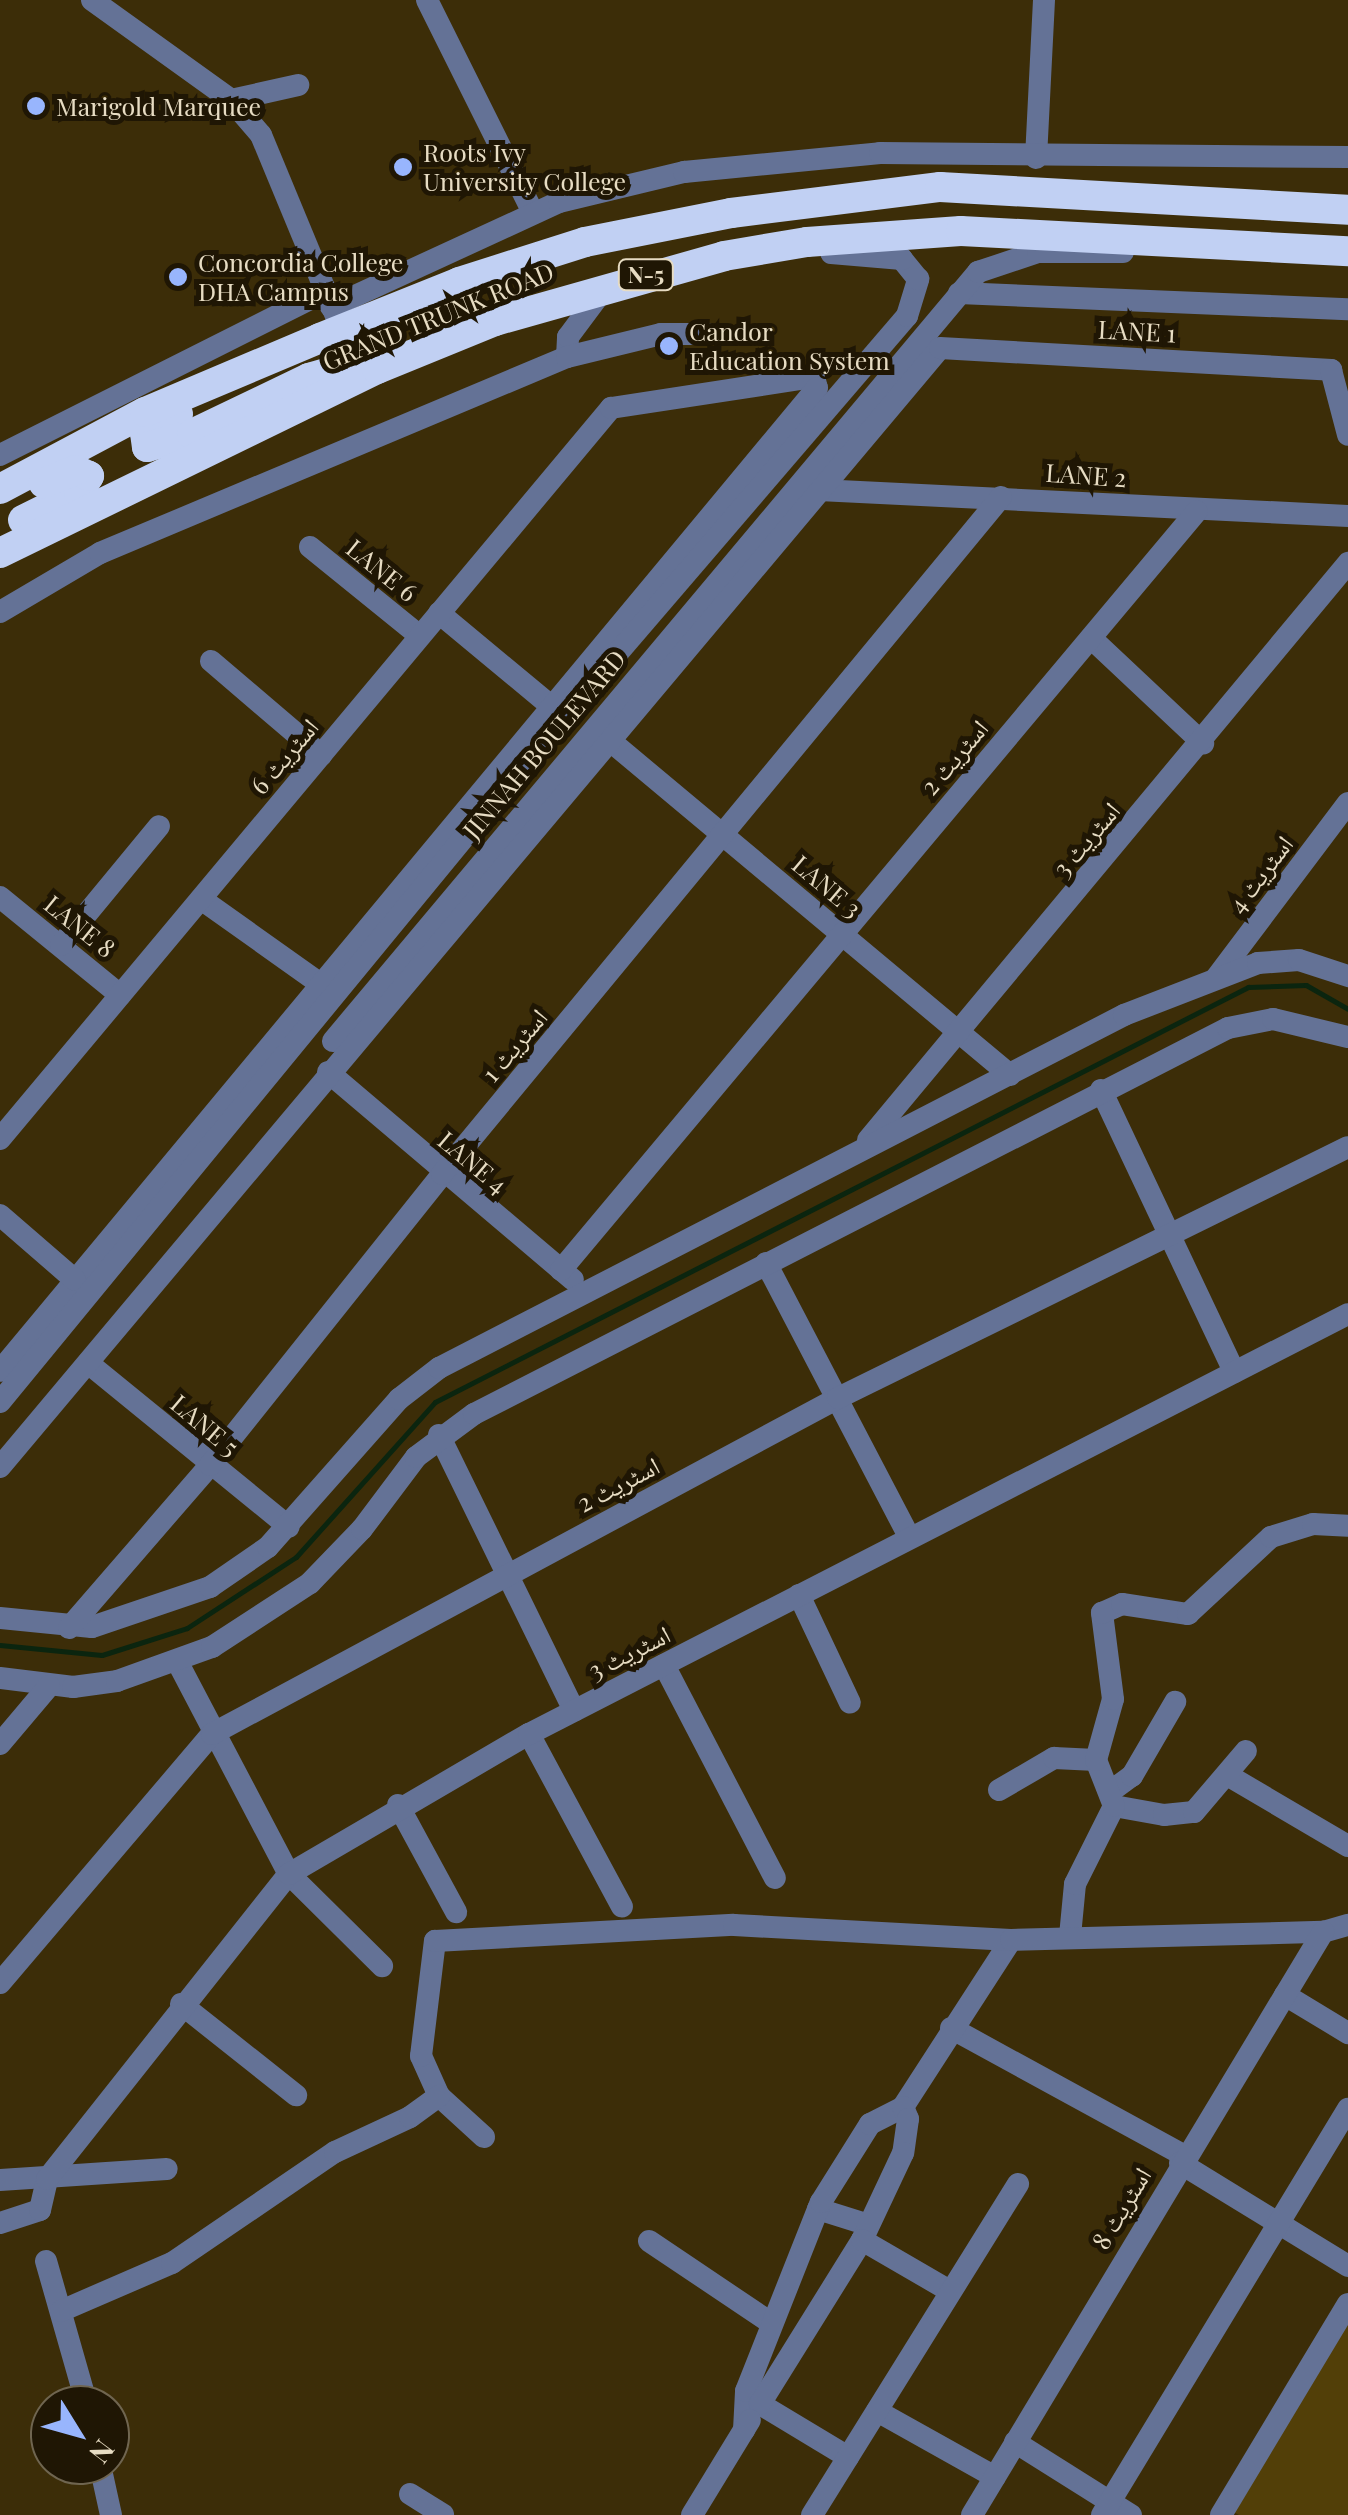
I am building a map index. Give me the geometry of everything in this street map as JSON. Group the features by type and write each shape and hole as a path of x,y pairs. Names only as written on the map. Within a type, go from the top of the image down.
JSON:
{"highway":[{"name":"GRAND TRUNK ROAD","path":"0,489 334,315 585,242 808,201 940,187 1348,210"},
{"name":"GRAND TRUNK ROAD","path":"0,554 411,355 609,284 724,256 808,242 961,230 1348,250"},
{"path":"334,315 156,424 145,433 145,445 155,448 334,369 411,355"},
{"path":"0,504 66,472 88,476 80,492 0,533"}],"street":[{"path":"427,0 532,213"},
{"path":"1036,158 1044,0"},
{"path":"98,2 230,100 261,135 334,315"},
{"path":"230,100 298,84"},
{"path":"0,455 334,315 532,213 622,182 720,167 880,153 1036,158 1232,152 1348,157"},
{"name":"JINNAH BOULEVARD","path":"0,1447 191,1226 512,824 668,654 978,272 1007,258 1222,244"},
{"name":"JINNAH BOULEVARD","path":"0,1402 157,1199 490,806 630,625 840,396 913,306 918,278 902,259 854,253 724,256"},
{"path":"567,357 577,321 609,284"},
{"path":"959,293 1348,309"},
{"path":"0,612 80,562 567,357 661,334 707,334"},
{"name":"LANE 1","path":"819,490 940,348 1331,370 1348,435"},
{"name":"اسٹریٹ 6","path":"0,1138 611,408 814,377 816,388 630,625"},
{"path":"840,396 870,401"},
{"path":"0,1468 88,1363 191,1226 328,1072 608,739 668,654 819,490"},
{"name":"LANE 2","path":"819,490 1348,516"},
{"name":"اسٹریٹ 1","path":"69,1628 210,1466 442,1174 725,836 1001,497"},
{"name":"اسٹریٹ 2","path":"562,1270 1197,511"},
{"path":"72,519 80,562"},
{"name":"LANE 6","path":"310,548 420,636"},
{"name":"اسٹریٹ 3","path":"862,1146 1203,743 1348,563"},
{"path":"440,613 550,706"},
{"path":"0,1372 75,1280 157,1199 322,985 550,706 630,625"},
{"path":"1090,638 1203,743"},
{"path":"211,661 321,755"},
{"name":"LANE 3","path":"608,739 1010,1074"},
{"name":"اسٹریٹ 4","path":"1216,978 1348,803"},
{"path":"490,806 512,824"},
{"path":"61,945 158,826"},
{"path":"200,899 322,985"},
{"name":"LANE 8","path":"2,901 120,995"},
{"path":"0,1618 69,1628 120,1622 210,1586 289,1527 419,1380 862,1146 1124,1015 1216,978 1281,960 1348,976"},
{"path":"0,1678 48,1686 118,1680 176,1661 247,1628 310,1583 439,1435 1101,1090 1255,1020 1344,1026"},
{"name":"LANE 4","path":"328,1072 442,1174 587,1292"},
{"path":"1101,1090 1234,1372"},
{"name":"اسٹریٹ 2","path":"0,1983 212,1734 838,1398 1348,1147"},
{"path":"0,1215 75,1280"},
{"path":"766,1263 910,1538"},
{"name":"اسٹریٹ 3","path":"47,2179 181,2004 289,1874 398,1805 530,1734 1234,1372 1347,1318"},
{"name":"LANE 5","path":"88,1363 289,1527"},
{"path":"439,1435 574,1711"},
{"path":"1113,1799 1096,1760 1112,1699 1102,1613 1122,1604 1188,1614 1271,1537 1314,1524 1348,1526"},
{"path":"799,1596 850,1703"},
{"path":"176,1661 289,1874 382,1966"},
{"path":"664,1665 775,1878"},
{"path":"0,1744 48,1686"},
{"path":"1070,1936 1076,1884 1113,1799 1132,1776 1175,1702"},
{"path":"530,1734 622,1907"},
{"path":"1113,1799 1185,1815 1229,1776 1246,1751"},
{"path":"998,1790 1054,1758 1096,1760"},
{"path":"1229,1776 1348,1846"},
{"path":"398,1805 456,1912"},
{"path":"484,2137 439,2096 422,2056 434,1940 734,1925 1011,1940 1323,1932 1348,1925"},
{"name":"اسٹریٹ 8","path":"972,2515 1182,2160 1323,1932"},
{"path":"744,2430 746,2391 818,2209 870,2124 903,2106 1011,1940"},
{"path":"1285,1996 1348,2033"},
{"path":"181,2004 296,2095"},
{"path":"951,2028 1182,2160 1348,2266"},
{"path":"61,2312 172,2263 335,2152 439,2096"},
{"path":"692,2515 864,2232 903,2153 908,2119 903,2106"},
{"path":"1106,2509 1348,2109"},
{"path":"0,2180 166,2169"},
{"path":"0,2222 40,2210 47,2179"},
{"path":"812,2515 1018,2184"},
{"path":"818,2209 864,2232 950,2291"},
{"path":"648,2241 771,2323"},
{"path":"46,2260 81,2385"},
{"path":"1221,2515 1348,2304"},
{"path":"760,2404 848,2457"},
{"path":"877,2411 995,2477"},
{"path":"1014,2442 1106,2509 1131,2515"},
{"path":"104,2485 111,2515"},
{"path":"410,2494 443,2515"}],"shaded area":[{"path":"1348,2300 1348,2515 1239,2515 1226,2508"}],"waterway":[{"path":"0,1645 102,1655 187,1628 296,1557 435,1402 1248,987 1306,985 1348,1009"}],"place":[{"name":"Marigold Marquee","path":"36,106"},
{"name":"Roots Ivy University College","path":"403,167"},
{"name":"Concordia College DHA Campus","path":"178,277"},
{"name":"Candor Education System","path":"669,346"}]}
